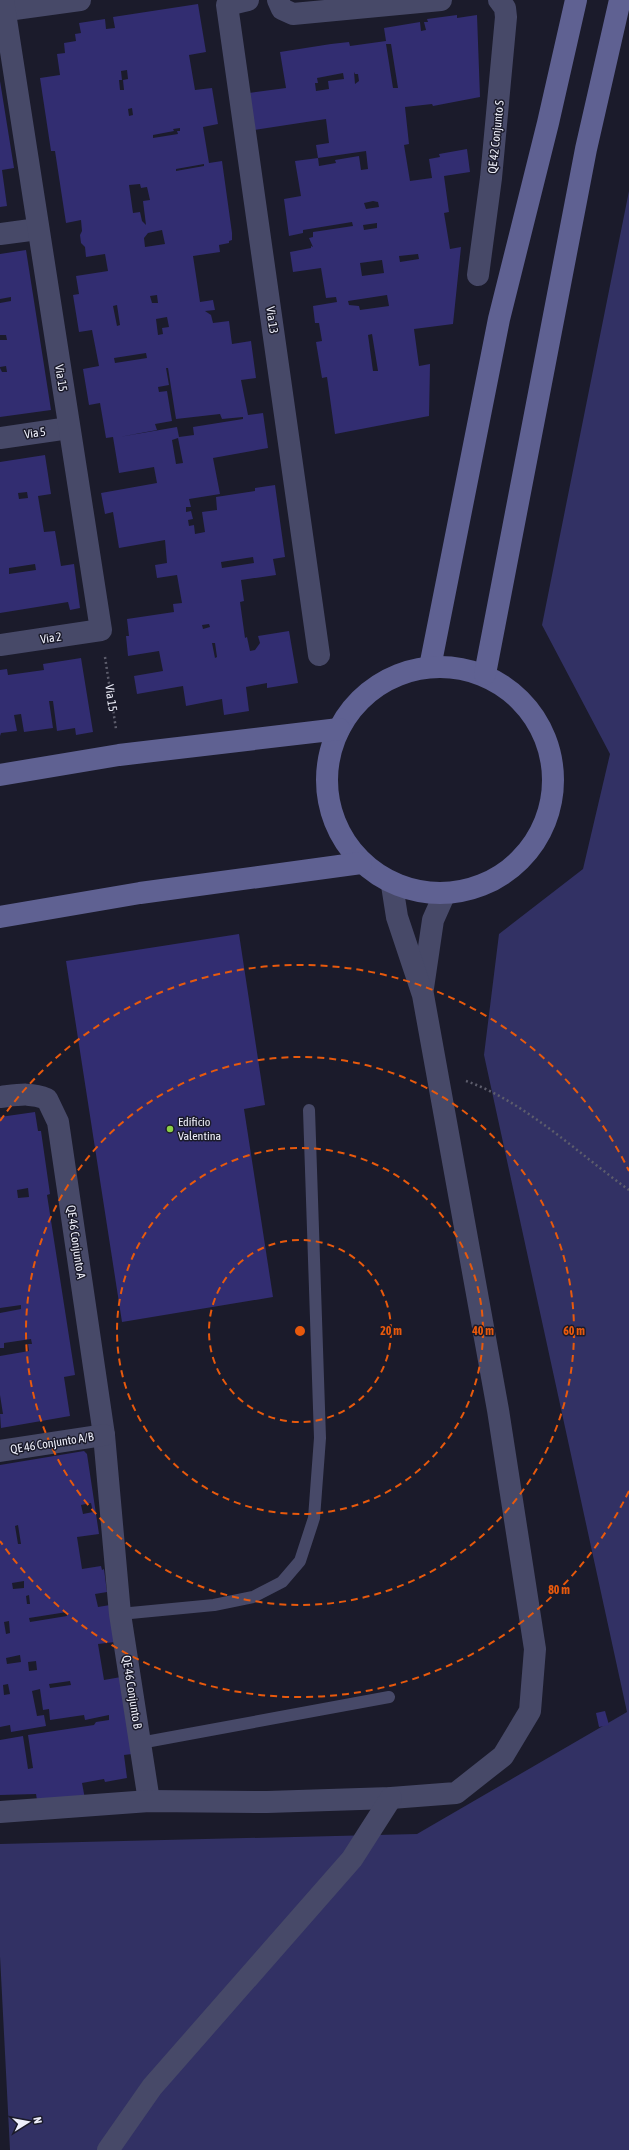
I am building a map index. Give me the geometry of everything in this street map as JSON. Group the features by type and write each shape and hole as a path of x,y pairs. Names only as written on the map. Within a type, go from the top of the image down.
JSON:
{"street":[{"path":"2,7 80,0"},
{"path":"278,0 282,9 293,14 441,0"},
{"name":"QE 42 Conjunto S","path":"478,275 500,93 506,17 505,8 499,0"},
{"path":"430,667 499,319 548,123 576,0"},
{"path":"485,674 586,149 620,0"},
{"name":"Via 13","path":"233,2 319,655"},
{"name":"Via 15","path":"2,7 101,630"},
{"path":"0,234 38,229"},
{"name":"Via 5","path":"0,438 69,428"},
{"name":"Via 2","path":"0,645 101,630"},
{"path":"430,667 440,667 485,674 525,706 545,738 554,775 549,813 533,847 506,874 472,890 445,893 392,885 361,863 340,834 328,799 328,763 339,729 359,700 386,680 430,667"},
{"path":"0,775 119,755 339,729"},
{"path":"0,917 140,893 361,863"},
{"path":"0,1812 149,1801 267,1802 391,1798 456,1793 503,1756 530,1711 535,1648 498,1410 423,995 396,917 392,885"},
{"path":"423,995 433,920 445,893"},
{"name":"QE 46 Conjunto A","path":"0,1098 26,1094 47,1099 58,1122 104,1434"},
{"name":"QE 46 Conjunto A/B","path":"0,1451 104,1434"},
{"name":"QE 46 Conjunto B","path":"104,1434 120,1614 149,1801"},
{"path":"108,2150 152,2087 352,1859 391,1798"}],"lane":[{"path":"120,1614 214,1605 253,1597 282,1582 300,1561 314,1518 320,1438 309,1110"},
{"path":"140,1743 390,1697"}],"path":[{"name":"Via 15","path":"101,630 119,755"},
{"path":"437,1070 484,1087 530,1116 629,1190"}],"shaded area":[{"path":"629,191 629,2150 10,2150 0,1956 0,1844 417,1834 627,1712 484,1055 499,934 583,869 610,754 542,625"}],"building":[{"path":"198,4 206,52 189,55 195,90 212,88 218,124 203,127 209,163 222,161 232,233 232,240 229,241 229,243 219,245 220,252 193,256 200,302 213,300 215,310 205,311 211,315 213,323 229,321 232,344 251,341 256,378 241,380 248,415 263,413 268,448 213,458 220,494 189,499 191,507 186,507 186,512 191,511 193,519 188,520 189,526 194,525 195,534 205,532 202,512 217,510 216,497 255,491 255,488 275,485 285,557 273,559 276,575 241,580 244,601 240,602 245,638 247,637 250,651 255,650 260,643 258,636 289,631 298,683 267,688 267,683 246,687 249,711 224,715 222,699 186,706 183,686 137,694 134,676 163,671 159,651 128,656 126,636 129,636 127,619 174,612 173,604 182,603 177,575 157,578 155,565 167,563 165,540 119,548 113,512 105,514 101,493 157,483 154,467 119,473 113,437 106,438 100,403 89,405 83,369 99,366 92,330 79,332 73,295 79,294 76,276 108,271 105,254 86,257 85,247 81,243 81,220 66,223 55,151 51,151 40,78 60,75 57,54 65,53 64,43 76,41 75,34 81,33 79,23 105,19 106,29 115,28 113,17","holes":["127,70 128,79 123,80 124,90 120,90 119,80 122,80 121,71","132,108 133,115 129,116 128,109","180,128 180,131 177,131 178,134 153,138 153,135 174,131 173,129","204,164 204,166 176,171 176,169","140,184 141,188 147,187 150,200 143,201 146,225 142,221 140,212 133,213 129,185","162,230 165,244 145,247 144,238 148,233","157,295 158,303 152,303 150,296","117,305 120,325 117,326 113,306","167,317 169,327 162,328 163,334 158,335 156,319","146,353 147,358 115,363 114,358","166,368 168,368 176,419 220,414 222,419 243,417 243,419 193,427 194,435 179,437 177,427 119,437 157,430 155,424 172,421 167,391 159,392 158,387 169,385","178,438 183,463 176,464 172,440","253,557 254,563 222,568 221,562","209,624 210,627 203,629 202,625","212,643 215,643 217,657 215,658"]},
{"path":"457,15 457,18 477,15 480,97 433,106 432,104 405,107 409,144 404,145 410,181 432,178 429,159 440,157 439,154 467,149 470,172 444,176 449,212 444,213 450,249 461,247 453,324 414,329 419,366 430,364 429,416 335,434 327,377 322,378 316,342 322,341 319,323 315,323 313,306 337,302 336,297 326,298 321,268 293,272 290,252 311,248 311,246 313,247 309,238 313,237 313,232 353,226 352,222 303,230 303,233 289,236 284,199 301,196 295,161 318,158 316,145 329,143 326,119 254,130 249,93 286,88 280,52 349,42 350,46 386,41 384,28 420,22 421,31 426,30 424,22 428,22 427,19","holes":["386,44 391,44 398,88 393,88","354,72 355,74 358,74 359,81 355,84","343,73 344,79 328,81 329,89 316,91 315,83 318,83 317,78","366,151 368,169 361,170 359,156 335,160 336,163 319,166 318,158","373,201 378,202 379,207 366,209 364,203","377,223 377,228 364,230 363,225","418,254 419,259 400,262 399,256","382,260 384,273 362,276 360,263","387,295 389,306 360,310 359,306 349,305 348,301","372,334 378,371 373,371 368,335"]},
{"path":"0,81 14,168 2,170 7,206 0,207"},
{"path":"26,250 51,410 0,417 0,368 2,372 7,372 6,366 0,367 0,340 7,340 6,335 0,335 0,303 11,301 11,297 0,299 0,254"},
{"path":"45,455 51,494 38,496 44,532 55,531 61,566 74,564 80,608 70,610 68,602 0,613 0,462","holes":["27,492 28,498 19,499 18,493","35,564 36,570 9,574 9,568"]},
{"path":"81,658 93,732 76,735 75,728 57,731 53,701 49,701 53,728 24,732 21,714 14,715 17,731 1,733 0,736 0,670 7,669 8,675 44,670 43,664"},
{"name":"Edificio Valentina","path":"239,934 265,1105 244,1109 273,1297 122,1322 66,961"},
{"path":"35,1112 38,1131 41,1131 50,1194 47,1195 75,1375 64,1377 70,1416 1,1428 0,1414 3,1414 0,1395 0,1356 29,1351 28,1344 32,1344 31,1339 4,1343 4,1348 0,1348 0,1313 21,1309 21,1305 0,1308 0,1117","holes":["28,1188 29,1197 18,1198 17,1190"]},
{"path":"84,1451 87,1454 99,1534 77,1537 82,1569 101,1566 102,1570 104,1569 107,1592 95,1594 98,1607 110,1605 115,1642 98,1644 104,1680 121,1677 132,1754 124,1755 127,1778 105,1782 104,1779 82,1783 85,1799 37,1800 36,1794 0,1795 0,1740 23,1736 28,1769 33,1768 28,1735 94,1725 96,1722 109,1720 109,1715 85,1720 84,1715 50,1720 49,1709 43,1710 40,1689 32,1691 37,1716 44,1715 46,1726 11,1732 10,1725 0,1727 0,1465","holes":["91,1503 93,1512 83,1514 81,1505","18,1525 21,1544 18,1544 15,1526","24,1581 24,1588 13,1589 12,1583","29,1595 30,1604 27,1604 26,1596","67,1612 67,1616 30,1622 29,1618","9,1621 10,1633 6,1634 4,1622","20,1655 21,1662 7,1664 6,1658","36,1661 37,1670 29,1671 28,1662","70,1681 71,1685 50,1688 49,1684","8,1684 10,1694 4,1695 3,1685"]},
{"path":"605,1711 609,1725 599,1727 596,1713"}],"place":[{"name":"Edificio Valentina","path":"170,1129"}]}
